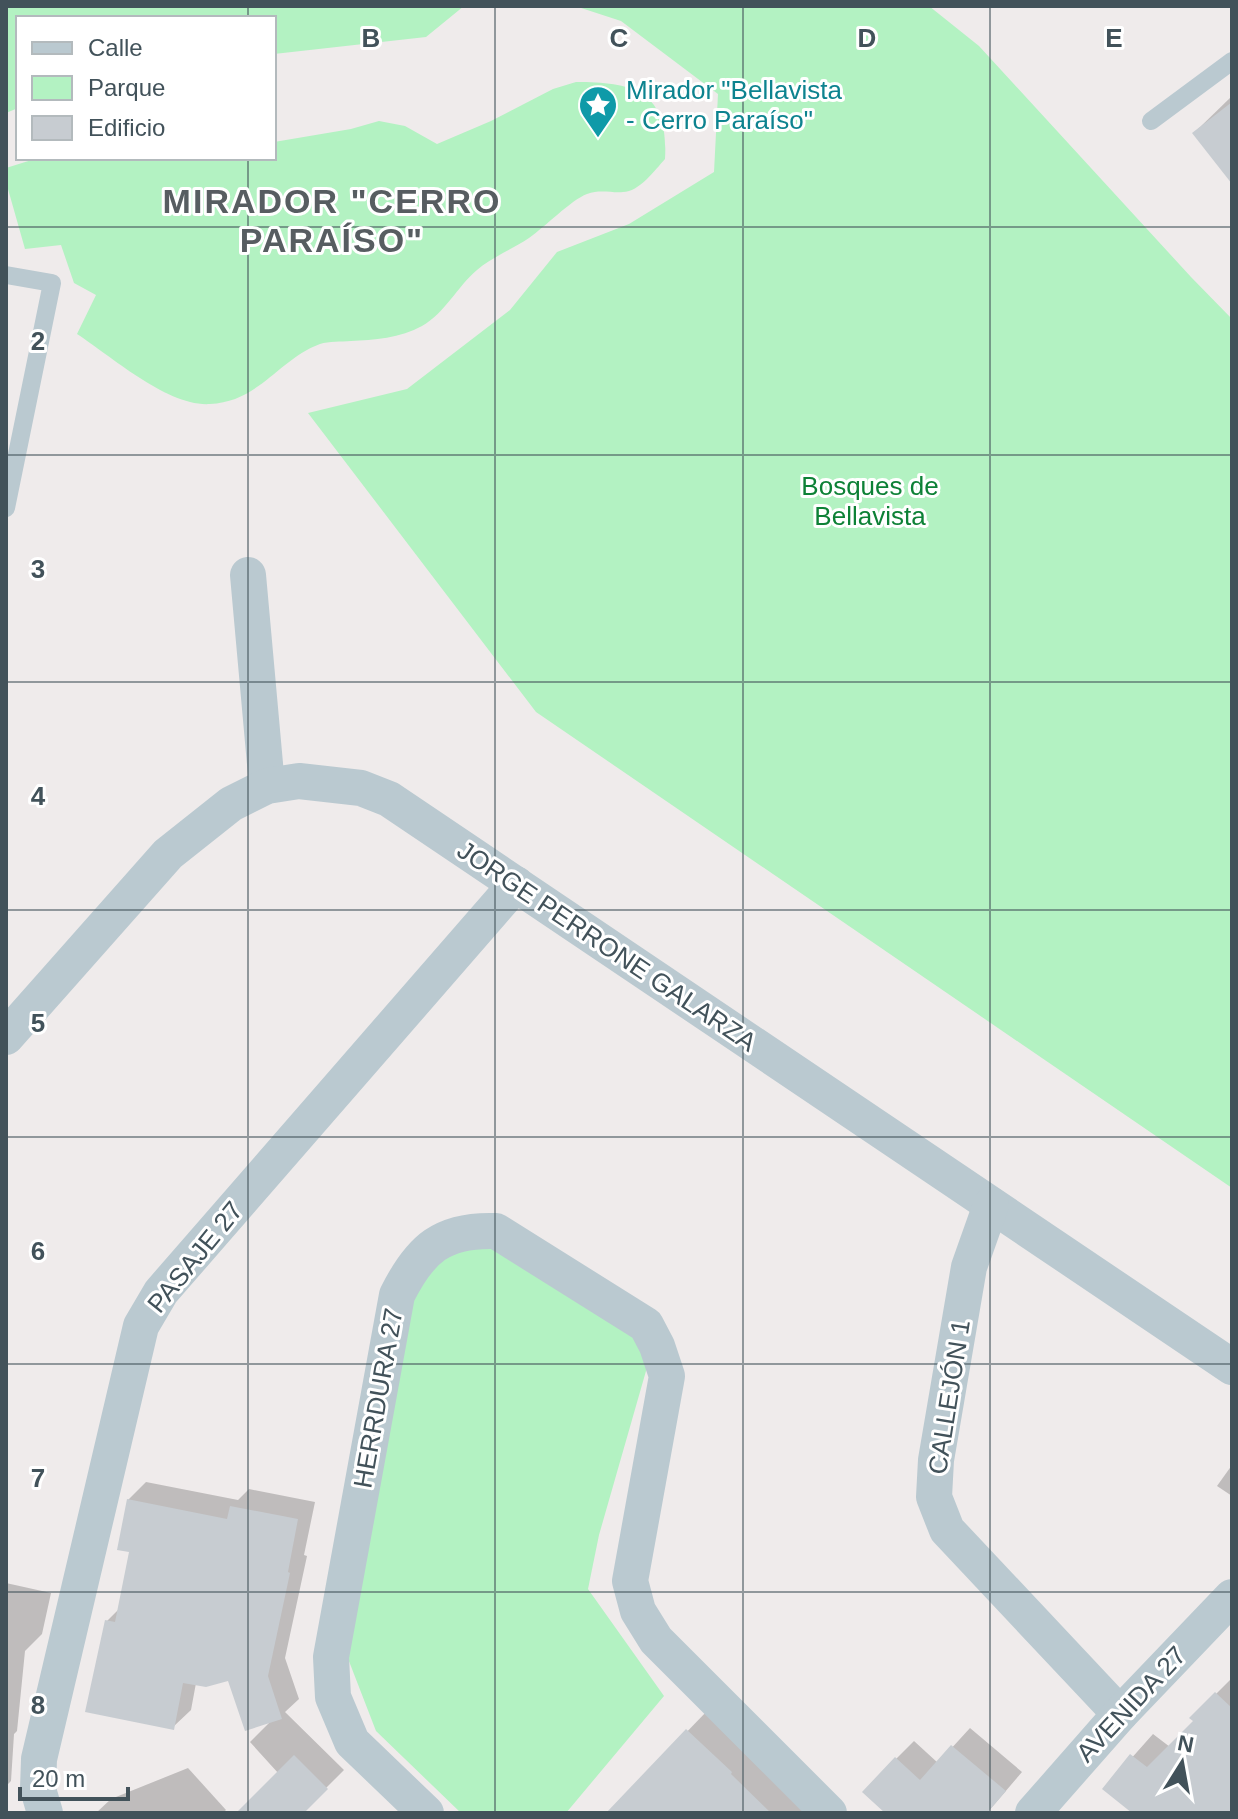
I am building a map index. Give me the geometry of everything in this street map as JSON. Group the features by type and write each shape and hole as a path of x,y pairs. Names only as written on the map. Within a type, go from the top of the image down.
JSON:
{"street":[{"path":"248,575 267,786"},
{"name":"JORGE PERRONE GALARZA","path":"6,1037 168,854 231,804 267,786 299,781 361,788 389,799 1232,1367"},
{"name":"PASAJE 27","path":"45,1813 38,1789 39,1759 141,1326 161,1292 516,884"},
{"name":"CALLEJÓN 1","path":"991,1205 969,1267 936,1460 934,1497 947,1530 1120,1714"},
{"name":"HERRDURA 27","path":"426,1813 352,1742 333,1697 331,1657 397,1295 413,1264 432,1245 472,1230 496,1231 646,1325 667,1376 630,1581 638,1611 656,1640 829,1813"},
{"name":"AVENIDA 27","path":"1033,1813 1120,1714 1232,1597"}],"lane":[{"path":"1151,121 1232,61"},
{"path":"6,275 52,283 6,508"}],"green space":[{"path":"6,6 464,6 426,37 276,54 276,16 16,16 16,109 6,113"},
{"name":"Bosques de Bellavista","path":"575,6 929,6 979,46 1232,319 1232,1188 536,712 308,413 407,389 510,310 557,252 629,224 714,172 718,94 621,21"},
{"name":"MIRADOR \"CERRO PARAÍSO\"","path":"576,82 597,83 631,89 644,95 661,119 665,159 646,180 629,191 596,192 581,197 529,238 477,270 422,326 387,338 320,344 292,359 242,396 210,404 194,403 158,389 77,334 96,295 74,283 61,245 25,249 6,182 6,168 32,160 276,160 276,142 379,121 405,126 437,144 553,89"},
{"path":"492,1244 634,1332 648,1364 599,1535 588,1589 664,1696 566,1813 461,1813 376,1731 347,1656 402,1305 441,1255"}],"building":[{"path":"1232,102 1232,184 1192,133"},
{"path":"127,1499 227,1519 230,1506 298,1519 268,1676 282,1719 245,1731 228,1681 206,1687 183,1683 174,1730 85,1712 105,1620 115,1622 129,1552 117,1550"},
{"path":"1215,1692 1232,1708 1232,1813 1132,1813 1102,1789 1130,1754 1147,1767 1193,1721 1189,1718"},
{"path":"686,1729 732,1772 771,1813 606,1813"},
{"path":"951,1745 1006,1791 987,1813 885,1813 862,1792 895,1757 920,1780"},
{"path":"294,1755 328,1789 304,1813 236,1813"}],"place":[{"name":"Mirador \"Bellavista - Cerro Paraíso\"","path":"598,139"}],"district":[{"name":"MIRADOR \"CERRO PARAÍSO\"","path":"332,220"}]}
